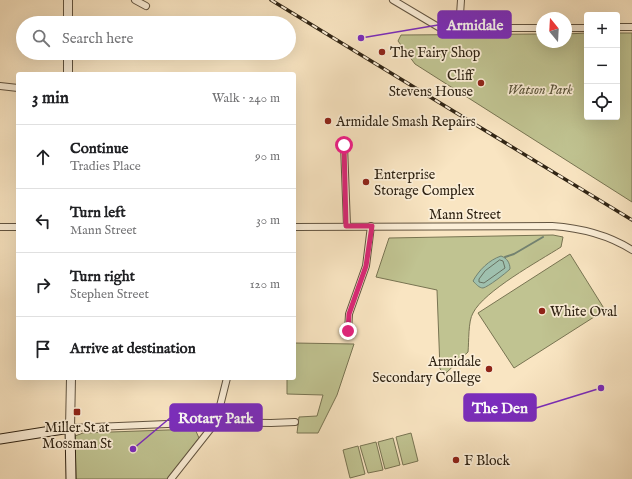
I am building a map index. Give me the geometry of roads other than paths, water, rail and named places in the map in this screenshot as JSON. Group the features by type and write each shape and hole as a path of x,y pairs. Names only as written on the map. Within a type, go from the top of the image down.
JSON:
{"main road":[{"path":"0,439 70,428 71,479"}],"street":[{"path":"68,0 68,16"},
{"path":"136,0 146,6"},
{"path":"393,0 440,28 536,28"},
{"path":"459,29 460,0"},
{"path":"620,27 632,27"},
{"path":"572,28 584,28"},
{"path":"68,60 68,72"},
{"path":"0,86 16,88"},
{"path":"344,145 346,226"},
{"path":"348,331 349,314 366,266 372,226"},
{"path":"0,228 16,227"},
{"name":"Mann Street","path":"296,227 571,227 603,235 632,250"},
{"path":"71,380 70,428 216,422 295,422"},
{"path":"171,479 216,422 226,380"}],"water":[{"path":"501,256 508,261 510,269 497,280 485,287 479,287 473,281 478,273 488,263"}],"waterway":[{"path":"505,257 514,254 543,237"}],"railway":[{"path":"271,0 632,220"}],"place":[{"name":"Armidale","path":"361,38"},
{"name":"The Fairy Shop","path":"382,52"},
{"name":"Cliff Stevens House","path":"481,83"},
{"name":"Armidale Smash Repairs","path":"328,121"},
{"name":"Enterprise Storage Complex","path":"366,182"},
{"name":"White Oval","path":"542,311"},
{"name":"Armidale Secondary College","path":"489,369"},
{"name":"The Den","path":"601,388"},
{"name":"Miller St at Mossman St","path":"77,412"},
{"name":"Rotary Park","path":"133,449"},
{"name":"F Block","path":"456,460"}],"park label":[{"name":"Watson Park","path":"540,89"}]}
